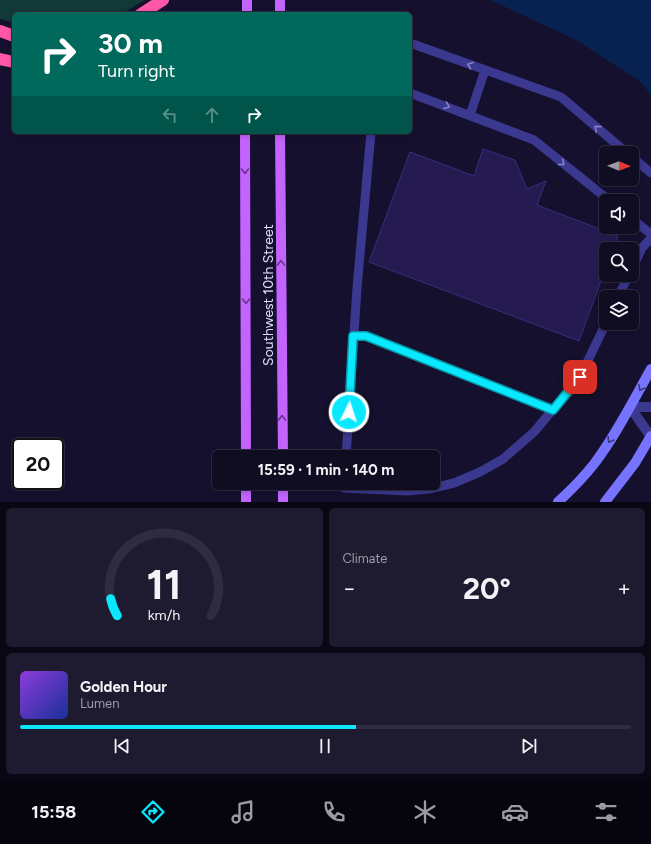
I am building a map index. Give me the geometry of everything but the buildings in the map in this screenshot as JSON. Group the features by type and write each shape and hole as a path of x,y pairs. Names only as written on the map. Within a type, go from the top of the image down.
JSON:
{"highway":[{"path":"144,12 163,0"},
{"path":"0,31 12,35"},
{"path":"0,59 12,62"}],"main road":[{"path":"247,0 247,12"},
{"path":"280,0 280,12"},
{"name":"Southwest 10th Street","path":"245,134 246,450"},
{"name":"Southwest 10th Street","path":"280,134 283,450"},
{"path":"246,490 246,502"},
{"path":"283,490 283,502"}],"street":[{"path":"558,502 576,486 594,464 630,407 651,369"},
{"path":"630,407 651,407"},
{"path":"605,502 635,463 651,437 630,407"}],"lane":[{"path":"412,44 561,97 619,146"},
{"path":"470,115 485,70"},
{"path":"412,95 534,140 601,194"},
{"path":"346,450 353,336 371,134"},
{"path":"639,163 651,173"},
{"path":"639,225 651,234"},
{"path":"639,254 642,248 651,238"},
{"path":"440,486 454,483 480,472 503,459 534,432 580,377 603,330"},
{"path":"353,336 366,336 553,410"},
{"path":"386,490 418,490"}],"green space":[{"path":"0,0 145,0 124,12 12,12 12,22 0,19"}],"water":[{"path":"490,0 651,0 651,95 641,82 576,40"}],"route":[{"path":"349,412 353,336 366,336 553,410 580,377"}]}
